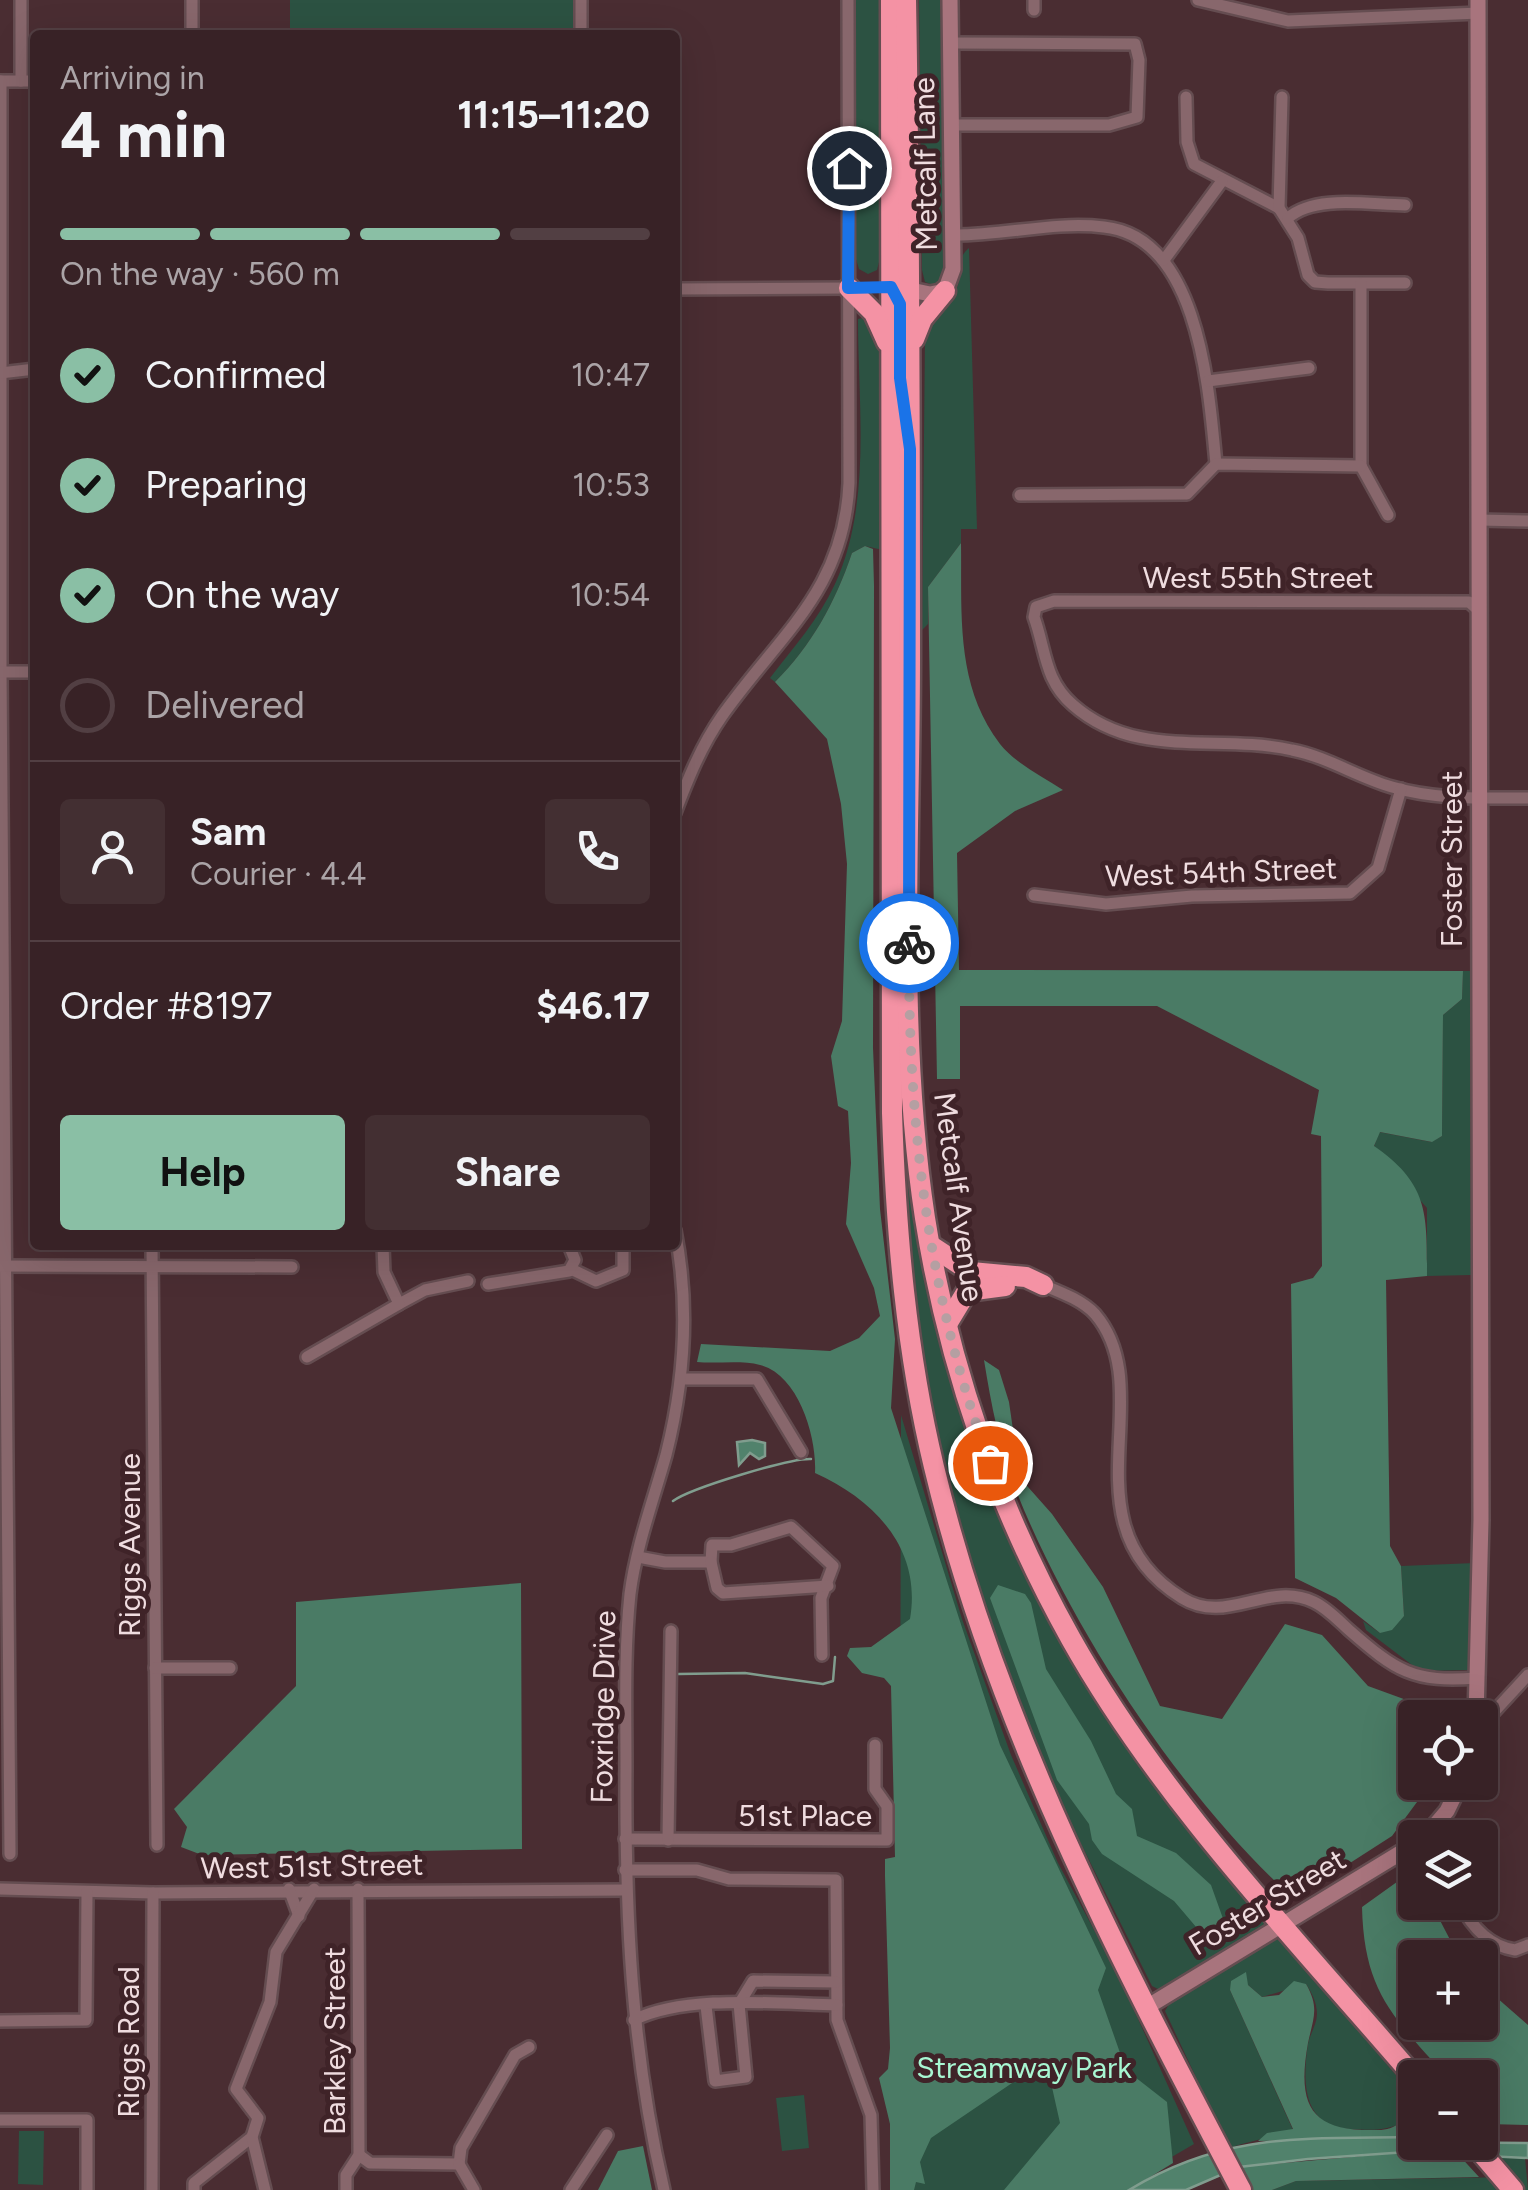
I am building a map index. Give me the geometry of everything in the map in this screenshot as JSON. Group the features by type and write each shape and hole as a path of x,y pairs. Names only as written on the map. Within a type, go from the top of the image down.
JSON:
{"highway":[{"name":"Metcalf Avenue","path":"891,0 892,138 901,288"},
{"name":"Metcalf Avenue","path":"906,0 892,1114 899,1246 914,1366 948,1521 1001,1688 1050,1806 1240,2190"},
{"path":"848,288 901,288 900,378 910,449"},
{"path":"848,288 874,313 900,352 945,291"},
{"name":"Metcalf Avenue","path":"900,352 910,449 910,1038 917,1148 930,1245 947,1324 999,1485 1070,1637 1153,1768 1400,2060"},
{"path":"930,1245 970,1272 1026,1276 1043,1285"},
{"path":"947,1324 959,1298 975,1288 1043,1285"},
{"path":"1487,2160 1513,2190"}],"street":[{"path":"10,1854 3,1266 1,81 28,81 21,0"},
{"path":"192,0 192,30"},
{"path":"581,0 581,30"},
{"path":"680,802 709,736 804,618 836,554 848,492 848,0"},
{"name":"Metcalf Lane","path":"901,288 930,294 945,291 953,269 950,0"},
{"path":"1198,0 1288,22 1478,7"},
{"name":"Foster Street","path":"1478,7 1481,1520 1478,1700"},
{"path":"951,43 1103,41 1135,44 1139,60 1137,118 1127,122 1109,126 952,125"},
{"path":"1186,98 1188,154 1194,164 1284,213 1314,206 1406,206"},
{"path":"1282,98 1284,213 1308,275 1315,282 1405,283"},
{"path":"1164,260 1222,181"},
{"path":"952,235 1099,226 1134,234 1164,260 1197,338 1208,381 1216,464"},
{"path":"1361,284 1361,466 1388,515"},
{"path":"680,289 848,288"},
{"path":"1208,381 1309,368"},
{"path":"1,373 30,370"},
{"path":"1020,495 1187,494 1216,464 1361,466"},
{"path":"1479,520 1528,520"},
{"name":"West 55th Street","path":"1401,789 1291,749 1156,743 1112,731 1074,706 1053,683 1034,617 1036,607 1054,601 1469,602 1478,610"},
{"path":"0,672 30,672"},
{"path":"1401,789 1480,798 1528,798"},
{"name":"West 54th Street","path":"1034,895 1106,904 1192,896 1350,893 1372,878 1382,860 1401,789"},
{"name":"Riggs Avenue","path":"152,1250 157,1845"},
{"path":"383,1250 384,1272 399,1304"},
{"path":"571,1250 575,1260 571,1269"},
{"path":"488,1284 571,1269 596,1281 618,1275 623,1250"},
{"name":"Foxridge Drive","path":"664,2190 634,2020 625,1890 626,1651 638,1557 680,1379 684,1292 678,1250"},
{"path":"3,1266 292,1267"},
{"path":"307,1357 436,1286 468,1281"},
{"path":"1043,1285 1093,1311 1114,1350 1121,1516 1132,1545 1164,1585 1193,1604 1212,1609 1233,1608 1277,1595 1305,1598 1324,1608 1406,1675 1477,1678"},
{"path":"680,1379 757,1379 801,1452"},
{"path":"822,1656 821,1598 828,1586 833,1566 786,1526 730,1545 712,1545 717,1588 724,1594 828,1586"},
{"path":"638,1557 665,1562 711,1562"},
{"path":"668,1840 670,1632"},
{"path":"154,1668 230,1668"},
{"path":"1498,1708 1528,1674"},
{"name":"51st Place","path":"625,1839 887,1840 886,1806 875,1788 875,1744"},
{"name":"Foster Street","path":"1147,2008 1284,1924 1398,1862"},
{"path":"625,1870 697,1870 729,1879 836,1880 837,2005 840,2030 871,2115 873,2190"},
{"name":"West 51st Street","path":"0,1889 153,1893 289,1889 625,1890"},
{"path":"289,1889 299,1916"},
{"path":"265,2190 252,2137 258,2118 236,2089 270,2002 276,1952 314,1889"},
{"name":"Barkley Street","path":"346,2190 346,2175 359,2155 358,1889"},
{"path":"0,2021 86,2020 88,1892"},
{"name":"Riggs Road","path":"152,2190 153,1893"},
{"path":"1469,1920 1494,1944 1515,1950 1528,1945"},
{"path":"706,2006 715,2080 746,2076 739,2004 753,1981 836,1982"},
{"path":"634,2020 654,2011 706,2006 837,2005"},
{"path":"472,2188 459,2164 462,2148 512,2059 529,2047"},
{"path":"0,2120 87,2120 87,2190"},
{"path":"571,2190 607,2135"},
{"path":"194,2190 194,2183 252,2137"},
{"path":"359,2155 372,2164 459,2164"}],"green space":[{"path":"290,0 573,0 573,30 290,30"},
{"path":"855,0 882,0 881,254 877,270 868,274 859,269 856,259"},
{"path":"919,0 944,0 948,274 937,286 925,282 922,270"},
{"path":"969,248 977,529 961,529 961,543 928,587 928,624 922,630 925,337 954,294 962,257"},
{"path":"862,318 878,335 880,350 883,550 865,546 852,553 821,622 775,682 770,678 821,609 847,553 859,487 858,319"},
{"path":"901,503 921,1223 1036,1588 1267,1919 1263,1928 1160,1990 1152,1986 1062,1806 1025,1718 954,1520 935,1439 911,1294 899,1102"},
{"path":"961,543 964,648 975,698 1006,751 1063,790 1015,811 957,853 959,970 1463,971 1462,999 1443,1015 1442,1136 1432,1142 1380,1132 1374,1146 1415,1187 1426,1235 1427,1276 1386,1280 1390,1546 1401,1566 1404,1616 1392,1630 1380,1633 1336,1598 1295,1578 1291,1284 1313,1278 1322,1266 1321,1136 1311,1134 1319,1090 1157,1006 960,1006 960,1079 937,1079 928,587"},
{"name":"Streamway Park","path":"865,546 873,549 873,1048 880,1209 895,1339 891,1408 1000,1745 1106,1968 1098,1990 1126,2070 1167,2102 1173,2163 1129,2190 1004,2190 1060,2123 1049,2074 1030,2071 931,2138 920,2162 925,2184 916,2182 914,2190 890,2190 890,2124 879,2078 888,2069 890,2048 885,1859 895,1857 891,1686 884,1678 862,1673 847,1656 850,1648 871,1647 910,1619 909,1570 890,1530 875,1513 857,1497 815,1473 809,1426 785,1381 760,1365 697,1362 701,1344 830,1351 859,1338 880,1316 874,1288 846,1224 851,1163 848,1111 838,1106 831,1056 842,1021 847,864 841,804 827,739 775,682 821,622 852,553"},
{"path":"1463,971 1470,971 1471,1275 1427,1276 1427,1208 1374,1147 1379,1132 1431,1142 1442,1136 1443,1015 1462,999"},
{"path":"984,1360 999,1370 1009,1402 1020,1478 1052,1514 1103,1587 1160,1706 1222,1719 1285,1624 1322,1635 1368,1686 1406,1700 1398,1700 1398,1800 1418,1800 1404,1820 1398,1820 1392,1836 1294,1899 1253,1859 1172,1763 1135,1711 1068,1601 1017,1493 993,1410"},
{"name":"Streamway Park","path":"901,1415 962,1619 1011,1755 1058,1863 1118,1974 1194,2144 1115,2190 899,2190"},
{"path":"1475,1563 1471,1670 1420,1671 1366,1630 1363,1621 1380,1633 1404,1616 1401,1566"},
{"path":"521,1583 522,1849 202,1855 181,1847 187,1827 174,1809 296,1686 296,1602"},
{"path":"998,1585 1025,1594 1031,1603 1046,1669 1091,1741 1116,1794 1132,1809 1137,1836 1176,1853 1211,1885 1226,1927 1216,1943 1208,1941 1174,1901 1102,1854 1092,1840 1089,1824 1057,1780 990,1598"},
{"path":"1398,1881 1398,1920 1440,1920 1450,1940 1398,1940 1398,2020 1385,2001 1369,1961 1362,1907"},
{"path":"1275,1939 1285,1941 1398,2077 1398,2124 1363,2130 1322,2120 1314,2111 1306,2087 1308,2044 1317,2014 1310,1991 1306,1984 1262,1997 1248,1985 1230,1990 1293,2130 1229,2148 1165,2011 1169,2004"},
{"path":"1246,1972 1248,1985 1262,1997 1279,1995 1294,1981 1306,1984 1314,2014 1305,2085 1314,2112 1338,2127 1356,2130 1378,2130 1398,2124 1398,2137 1258,2141 1267,2133 1293,2129 1230,1990 1231,1981"},
{"path":"1498,1999 1528,2025 1528,2125 1498,2124 1498,2060 1432,2060 1414,2040 1498,2040"},
{"path":"804,2095 809,2148 782,2151 776,2098"},
{"path":"19,2131 44,2131 43,2185 18,2184"},
{"path":"643,2146 652,2190 598,2190 618,2151"},
{"path":"1398,2153 1398,2160 1463,2160 1479,2177 1296,2181 1272,2190 1252,2190 1239,2167"},
{"path":"1498,2156 1525,2158 1528,2190 1272,2190 1296,2181 1511,2177 1497,2160"}],"shaded area":[{"path":"737,1442 765,1443 765,1456 759,1459 750,1453 739,1465"},
{"path":"1398,2137 1398,2153 1239,2167 1186,2190 1129,2190 1199,2157 1233,2148 1302,2139"},
{"path":"1498,2143 1528,2143 1528,2158 1498,2157"}],"waterway":[{"path":"673,1501 741,1475 811,1459"},
{"path":"678,1674 745,1673 823,1684 833,1681 835,1657"}],"way so far":[{"path":"909,943 912,1099 925,1215 947,1324 990,1463"}],"route":[{"path":"849,168 848,288 891,287 900,304 900,378 910,449 909,943"}]}
